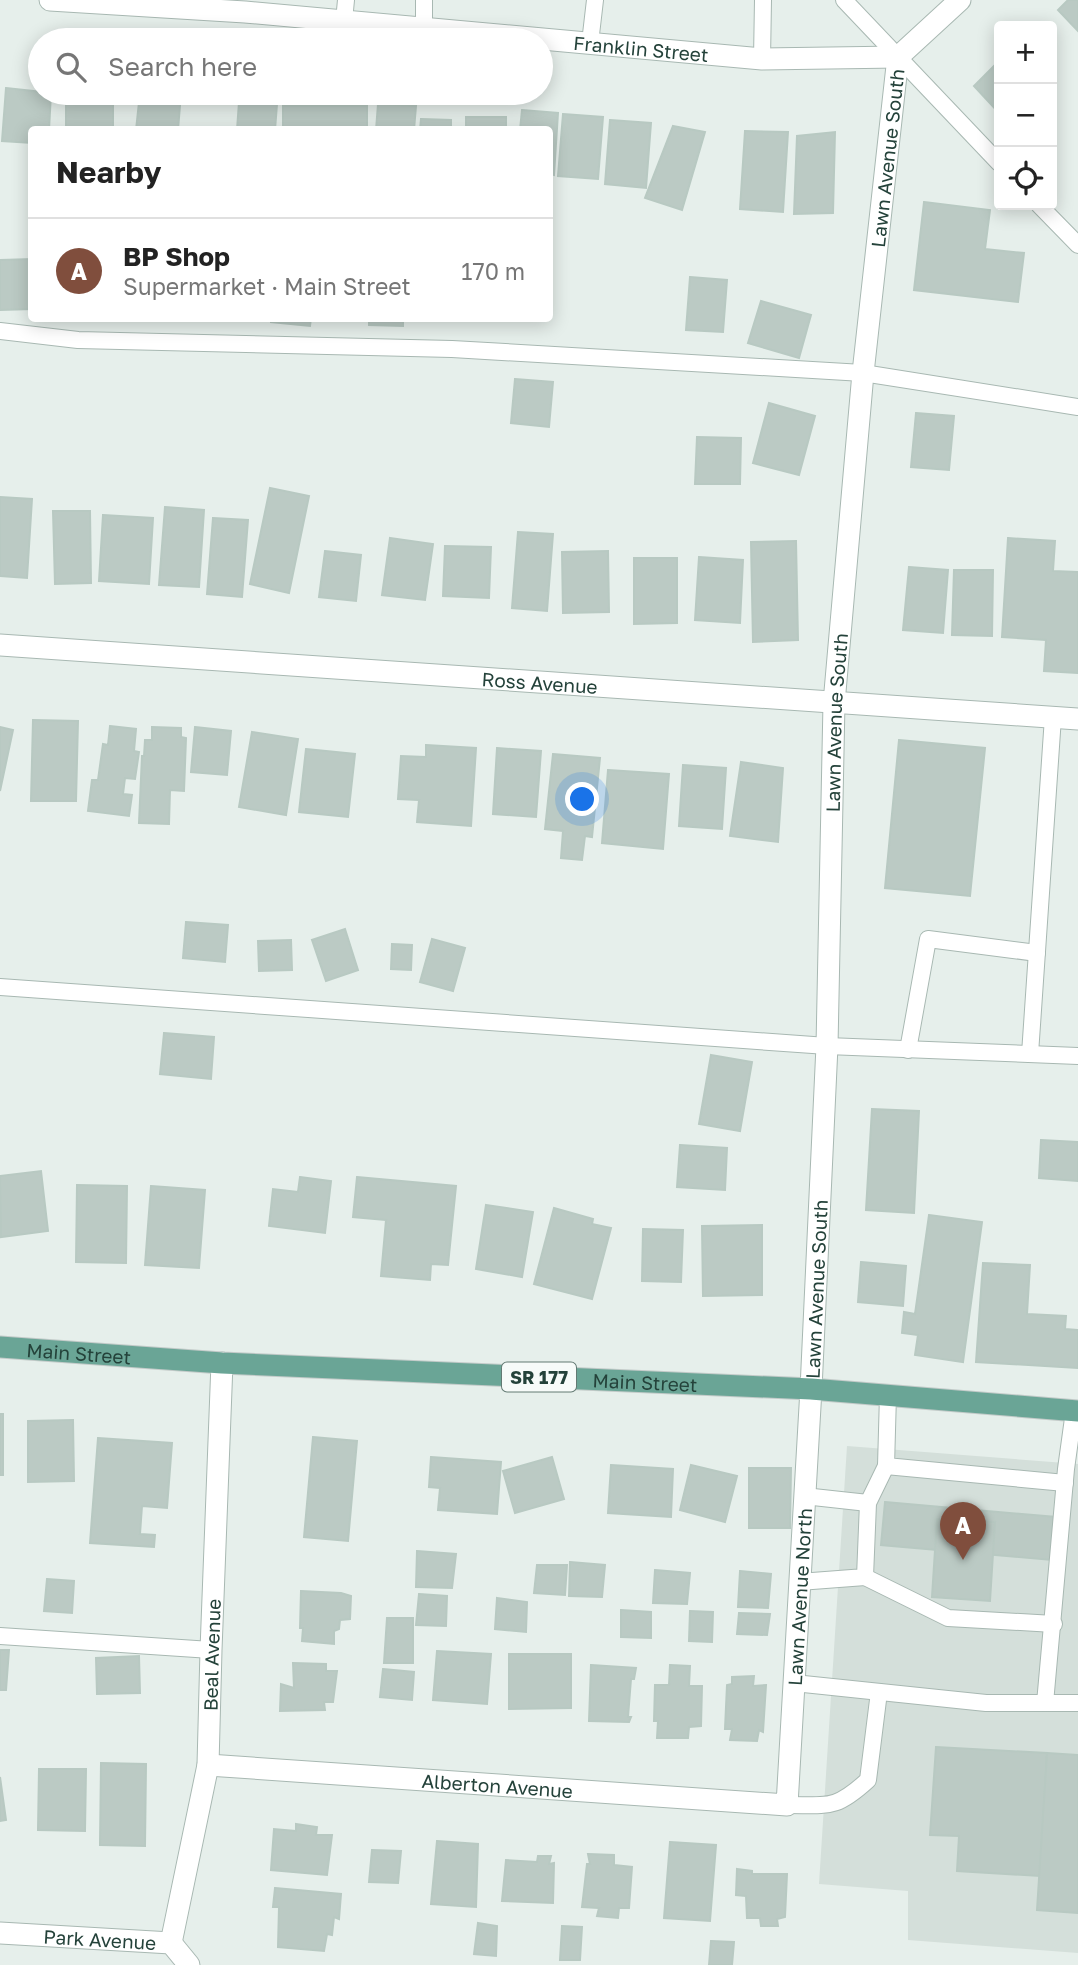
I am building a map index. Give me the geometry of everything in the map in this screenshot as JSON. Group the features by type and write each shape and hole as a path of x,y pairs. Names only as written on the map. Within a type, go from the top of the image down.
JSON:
{"main road":[{"name":"Main Street","path":"0,1347 222,1363 811,1389 1076,1411"}],"street":[{"name":"Franklin Street","path":"50,0 345,10 424,28"},
{"path":"898,57 960,0"},
{"name":"Franklin Street","path":"553,40 762,59 898,57"},
{"name":"Lawn Avenue South","path":"811,1389 827,1046 834,703 863,373 898,57"},
{"name":"Ross Avenue","path":"0,645 1078,719"},
{"name":"Beal Avenue","path":"171,1943 208,1765 222,1363"},
{"name":"Lawn Avenue North","path":"787,1805 811,1389"},
{"name":"Alberton Avenue","path":"208,1765 787,1805"},
{"name":"Park Avenue","path":"0,1933 171,1943 189,1965"}],"lane":[{"path":"424,28 425,0"},
{"path":"590,43 594,0"},
{"path":"762,59 763,0"},
{"path":"844,0 994,158"},
{"path":"1044,210 1078,246"},
{"path":"0,331 78,340 452,349 863,373 1078,407"},
{"path":"1030,1054 1053,717"},
{"path":"908,1050 928,939 1037,953"},
{"path":"0,987 827,1046 1078,1056"},
{"path":"865,1577 868,1503 886,1466 888,1395"},
{"path":"1045,1703 1065,1483 1076,1411"},
{"path":"886,1466 1065,1483"},
{"path":"804,1496 868,1503"},
{"path":"799,1582 865,1577 948,1618 1054,1624"},
{"path":"0,1636 211,1650"},
{"path":"794,1683 986,1703 1078,1703"},
{"path":"787,1805 832,1805 849,1798 868,1780 879,1692"}],"shaded area":[{"path":"847,1446 1078,1464 1078,1953 908,1940 908,1891 819,1884"}],"building":[{"path":"1068,0 1078,0 1078,31 1058,10"},
{"path":"994,66 994,108 974,86"},
{"path":"6,88 28,90 28,105 50,105 49,126 28,126 28,143 2,141"},
{"path":"66,105 113,105 113,126 66,126"},
{"path":"139,105 180,105 178,126 136,126"},
{"path":"239,105 277,105 275,126 237,126"},
{"path":"378,105 416,106 414,126 376,126"},
{"path":"283,106 367,106 367,126 283,126"},
{"path":"522,110 558,113 554,175 553,126 520,126"},
{"path":"563,114 603,117 598,179 558,176"},
{"path":"466,117 506,117 506,126 466,126"},
{"path":"421,119 451,120 451,126 420,126"},
{"path":"610,120 651,123 646,188 605,184"},
{"path":"673,126 705,132 682,210 645,198"},
{"path":"745,131 788,132 783,212 740,209"},
{"path":"835,132 833,213 794,214 797,136"},
{"path":"924,202 990,210 985,249 1024,253 1018,302 914,290"},
{"path":"28,259 28,309 0,310 0,260"},
{"path":"690,277 727,280 723,332 686,330"},
{"path":"761,301 811,315 799,358 748,343"},
{"path":"271,322 310,322 310,326"},
{"path":"369,322 403,322 403,326 369,325"},
{"path":"515,379 553,382 549,427 511,423"},
{"path":"769,403 815,416 799,475 753,463"},
{"path":"916,413 954,416 949,470 911,467"},
{"path":"697,437 741,438 740,484 695,484"},
{"path":"270,488 309,496 289,593 250,584"},
{"path":"0,497 32,499 27,578 0,576"},
{"path":"165,507 204,510 199,587 159,585"},
{"path":"53,511 90,511 91,583 55,584"},
{"path":"103,515 153,518 149,584 99,581"},
{"path":"213,518 248,520 242,597 207,594"},
{"path":"518,532 553,534 547,611 512,608"},
{"path":"390,538 433,544 425,600 382,595"},
{"path":"1008,538 1055,541 1053,571 1078,572 1078,673 1044,671 1046,640 1002,637"},
{"path":"796,541 798,640 753,642 751,542"},
{"path":"445,546 491,547 489,598 443,596"},
{"path":"325,551 361,555 356,601 319,597"},
{"path":"608,551 609,612 563,613 562,552"},
{"path":"699,557 743,560 740,623 695,620"},
{"path":"634,558 677,558 677,623 634,624"},
{"path":"909,567 948,570 943,633 903,630"},
{"path":"954,570 993,570 992,636 952,635"},
{"path":"33,720 78,721 76,801 31,801"},
{"path":"110,726 136,729 134,751 139,752 135,779 125,778 123,794 132,795 129,816 88,811 92,780 98,780 103,744 108,745"},
{"path":"0,727 13,730 0,791"},
{"path":"152,727 181,728 181,737 186,738 184,791 170,790 169,824 139,823 142,756 145,740 152,740"},
{"path":"195,727 231,731 227,775 191,772"},
{"path":"252,732 298,739 286,815 239,807"},
{"path":"899,740 985,748 970,896 885,888"},
{"path":"426,745 476,748 471,826 417,822 419,800 398,799 401,756 426,757"},
{"path":"497,748 541,751 536,817 493,814"},
{"path":"306,749 355,754 348,817 299,812"},
{"path":"553,754 600,758 592,837 585,836 582,860 561,858 563,831 545,829"},
{"path":"741,762 783,768 778,842 730,836"},
{"path":"683,765 726,768 722,829 679,826"},
{"path":"608,770 669,774 663,849 602,843"},
{"path":"186,922 228,925 225,962 183,958"},
{"path":"345,929 358,970 326,981 312,940"},
{"path":"432,939 465,948 453,991 420,982"},
{"path":"291,940 292,970 259,971 258,941"},
{"path":"392,944 412,945 411,970 391,969"},
{"path":"164,1033 214,1037 211,1079 160,1074"},
{"path":"711,1055 752,1062 740,1131 699,1124"},
{"path":"872,1109 919,1111 914,1213 866,1210"},
{"path":"1041,1140 1078,1142 1078,1181 1039,1178"},
{"path":"680,1145 727,1148 725,1190 677,1187"},
{"path":"41,1171 48,1231 1,1237 0,1176"},
{"path":"300,1177 331,1181 325,1233 269,1226 273,1189 298,1192"},
{"path":"357,1177 456,1186 448,1265 431,1264 430,1280 381,1276 386,1220 353,1217"},
{"path":"77,1185 127,1186 126,1263 76,1262"},
{"path":"151,1186 205,1190 199,1268 145,1265"},
{"path":"486,1205 533,1212 522,1277 476,1269"},
{"path":"554,1208 593,1219 592,1224 611,1228 592,1299 534,1284"},
{"path":"929,1215 982,1222 963,1362 915,1355 918,1335 902,1333 904,1312 915,1314"},
{"path":"762,1225 762,1295 703,1296 702,1226"},
{"path":"643,1229 683,1230 681,1282 642,1281"},
{"path":"861,1262 906,1266 903,1306 858,1302"},
{"path":"983,1263 1030,1265 1027,1314 1066,1316 1065,1329 1078,1330 1078,1368 976,1362"},
{"path":"0,1414 3,1414 3,1475 0,1475"},
{"path":"73,1420 74,1481 28,1482 28,1421"},
{"path":"313,1437 357,1441 348,1541 304,1537"},
{"path":"98,1438 172,1443 167,1508 142,1506 140,1534 155,1535 154,1547 90,1543"},
{"path":"431,1457 501,1462 497,1514 438,1510 440,1488 429,1487"},
{"path":"552,1457 564,1499 515,1513 503,1471"},
{"path":"611,1465 673,1469 671,1517 608,1513"},
{"path":"691,1465 737,1476 725,1522 680,1510"},
{"path":"749,1468 791,1468 790,1528 749,1528"},
{"path":"885,1502 1056,1517 1052,1560 881,1545"},
{"path":"937,1519 995,1522 990,1601 932,1597"},
{"path":"417,1551 456,1554 452,1588 416,1587"},
{"path":"570,1562 605,1565 602,1597 569,1596"},
{"path":"537,1565 567,1565 565,1595 534,1593"},
{"path":"655,1570 690,1573 687,1604 653,1603"},
{"path":"740,1571 771,1574 768,1608 738,1607"},
{"path":"47,1579 74,1581 72,1613 44,1611"},
{"path":"301,1591 351,1596 350,1619 340,1620 339,1629 334,1631 334,1644 302,1641"},
{"path":"419,1594 447,1596 446,1626 416,1625"},
{"path":"497,1598 527,1602 526,1632 495,1629"},
{"path":"621,1610 651,1612 651,1638 621,1637"},
{"path":"690,1611 713,1612 712,1642 689,1641"},
{"path":"739,1613 770,1614 767,1635 737,1634"},
{"path":"387,1618 413,1618 413,1663 384,1663"},
{"path":"0,1650 9,1650 6,1690 0,1690"},
{"path":"437,1651 491,1654 487,1704 433,1700"},
{"path":"509,1654 571,1654 571,1708 509,1709"},
{"path":"139,1656 140,1693 97,1694 96,1658"},
{"path":"293,1663 326,1664 326,1671 337,1671 333,1702 324,1702 325,1710 280,1711 281,1684 294,1688"},
{"path":"591,1665 636,1668 634,1679 631,1679 629,1722 589,1721"},
{"path":"670,1665 690,1666 689,1686 702,1686 701,1726 689,1727 688,1738 657,1738 658,1721 654,1721 655,1685 669,1685"},
{"path":"383,1669 414,1672 412,1700 380,1697"},
{"path":"754,1676 753,1686 766,1685 763,1732 759,1730 757,1741 730,1740 732,1729 725,1729 727,1685 732,1684 732,1677"},
{"path":"936,1747 1047,1753 1040,1876 957,1871 959,1836 930,1835"},
{"path":"1047,1753 1078,1755 1078,1913 1037,1910"},
{"path":"101,1763 146,1764 145,1846 100,1845"},
{"path":"39,1769 86,1769 85,1831 38,1830"},
{"path":"0,1777 6,1820 0,1821"},
{"path":"296,1824 317,1827 316,1835 332,1835 327,1875 271,1870 274,1829 296,1831"},
{"path":"437,1841 478,1844 476,1907 431,1904"},
{"path":"670,1842 716,1845 710,1921 664,1918"},
{"path":"372,1850 401,1851 398,1883 369,1882"},
{"path":"588,1854 614,1855 614,1865 632,1867 629,1908 619,1908 618,1918 597,1916 599,1908 582,1907 587,1864 590,1864"},
{"path":"538,1856 551,1856 549,1864 554,1863 553,1903 502,1901 506,1860 537,1862"},
{"path":"737,1869 752,1871 752,1874 787,1874 785,1917 777,1919 778,1926 761,1926 760,1918 747,1918 746,1896 736,1895"},
{"path":"275,1888 341,1894 339,1919 334,1917 332,1935 327,1934 324,1951 278,1947 279,1907 273,1907"},
{"path":"478,1923 497,1926 496,1956 474,1954"},
{"path":"562,1926 582,1927 580,1960 560,1960"},
{"path":"711,1941 734,1942 732,1965 709,1965"}],"place":[{"name":"BP Shop","path":"963,1560"}]}
